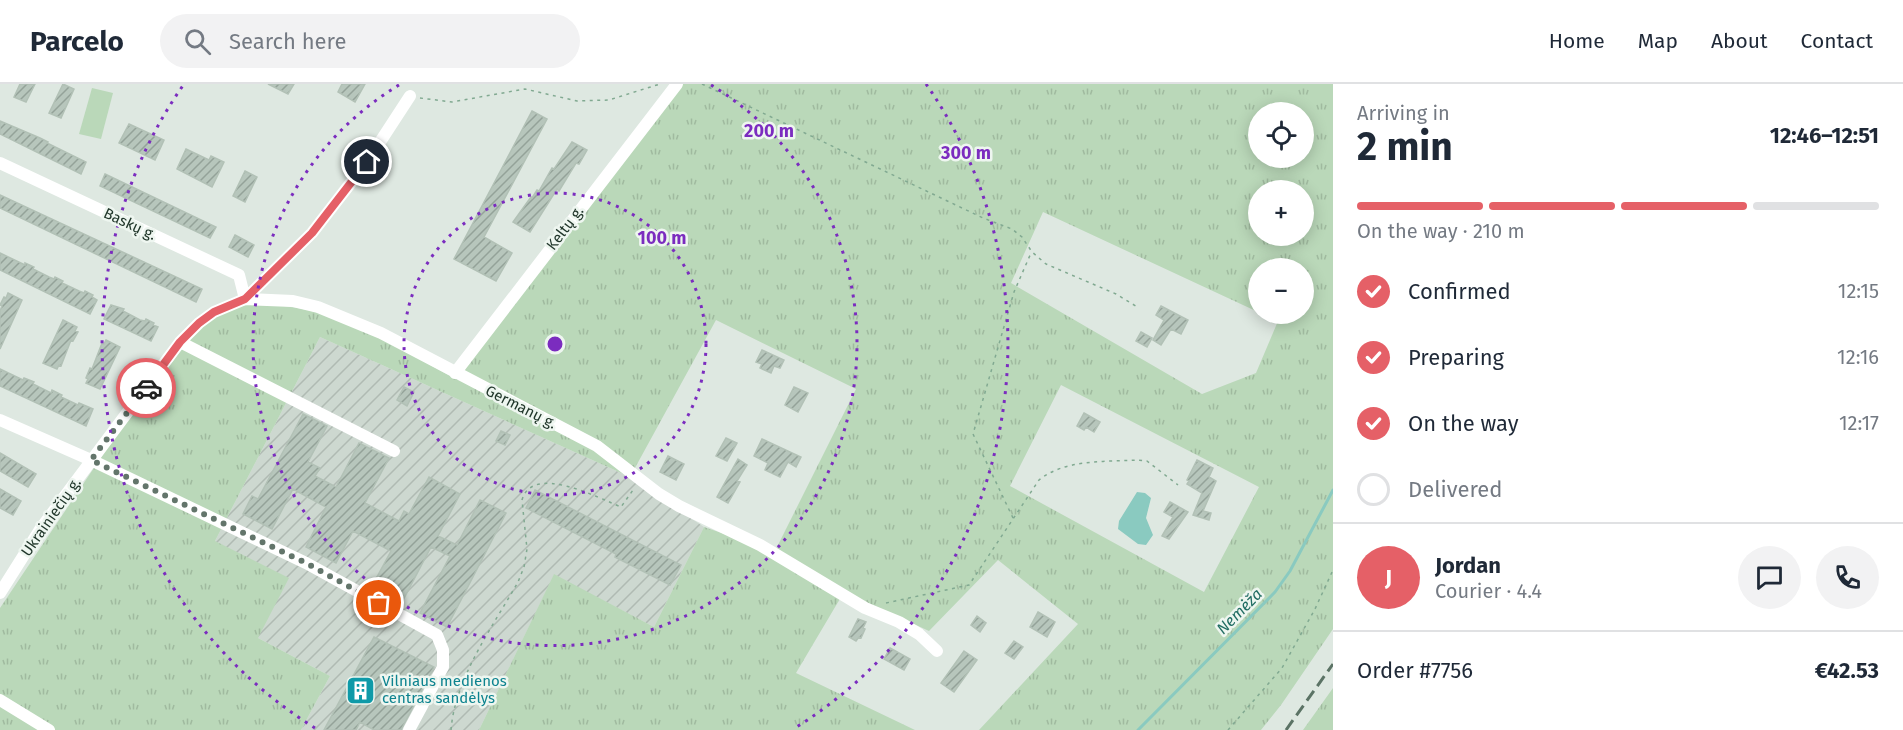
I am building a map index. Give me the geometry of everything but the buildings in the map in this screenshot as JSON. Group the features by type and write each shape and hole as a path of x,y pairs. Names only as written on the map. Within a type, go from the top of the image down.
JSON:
{"street":[{"name":"Keltų g.","path":"455,373 676,84"},
{"name":"Ukrainiečių g.","path":"0,593 41,528 180,342 214,312 245,299 312,233 367,162 410,96"},
{"name":"Baskų g.","path":"0,163 239,275 245,299"},
{"name":"Germanų g.","path":"245,299 293,301 338,314 381,333 597,446 679,506 780,556 865,608 899,622 919,634 937,651"},
{"path":"180,342 394,452"},
{"path":"0,420 91,460 306,563 437,635 444,650 443,667 410,730"},
{"path":"0,700 49,730"}],"path":[{"path":"410,96 452,102 525,89 577,101 609,100 660,84"},
{"path":"702,84 982,218 1012,229 1022,237 1032,252 1047,264 1116,294 1139,308"},
{"path":"1014,520 973,434 1014,292 1032,252"},
{"path":"865,608 969,585 1039,480 1049,472 1064,466 1147,460 1178,485"},
{"path":"451,730 457,696 466,675 518,582 524,567 527,549 522,508 523,494 533,486 554,483 621,507 639,478"},
{"path":"1228,730 1282,668 1315,609 1333,570"}],"shaded area":[{"path":"320,337 630,477 704,527 654,627 554,575 479,730 301,730 330,676 258,638 215,541"}],"green space":[{"path":"682,84 1333,84 1333,629 1261,730 979,730 1078,624 998,560 929,631 844,592 796,673 915,730 479,730 554,574 654,627 704,527 775,551 856,389 716,320 630,477 320,337 215,541 289,578 258,638 330,676 301,730 0,730 0,608 112,441 195,332 233,309 247,305 266,304 329,316 392,344 452,377","holes":["1043,212 1248,307 1248,258 1314,258 1314,324 1277,324 1256,373 1202,394 1011,283","1061,385 1259,487 1204,592 1010,486"]},
{"path":"92,88 113,93 101,139 79,134"},
{"path":"1333,688 1333,730 1303,730"}],"water":[{"path":"1137,492 1145,493 1151,498 1146,518 1153,535 1146,545 1138,544 1118,529 1119,521"}],"waterway":[{"name":"Nemėža","path":"1138,730 1275,592 1290,571 1333,490"}],"railway":[{"path":"1286,730 1333,664"}],"way so far":[{"path":"146,388 91,460 306,563 379,603"}],"place":[{"name":"Vilniaus medienos centras sandėlys","path":"361,690"}],"route":[{"path":"146,388 180,342 199,323 214,312 245,299 312,233 367,162"}]}
